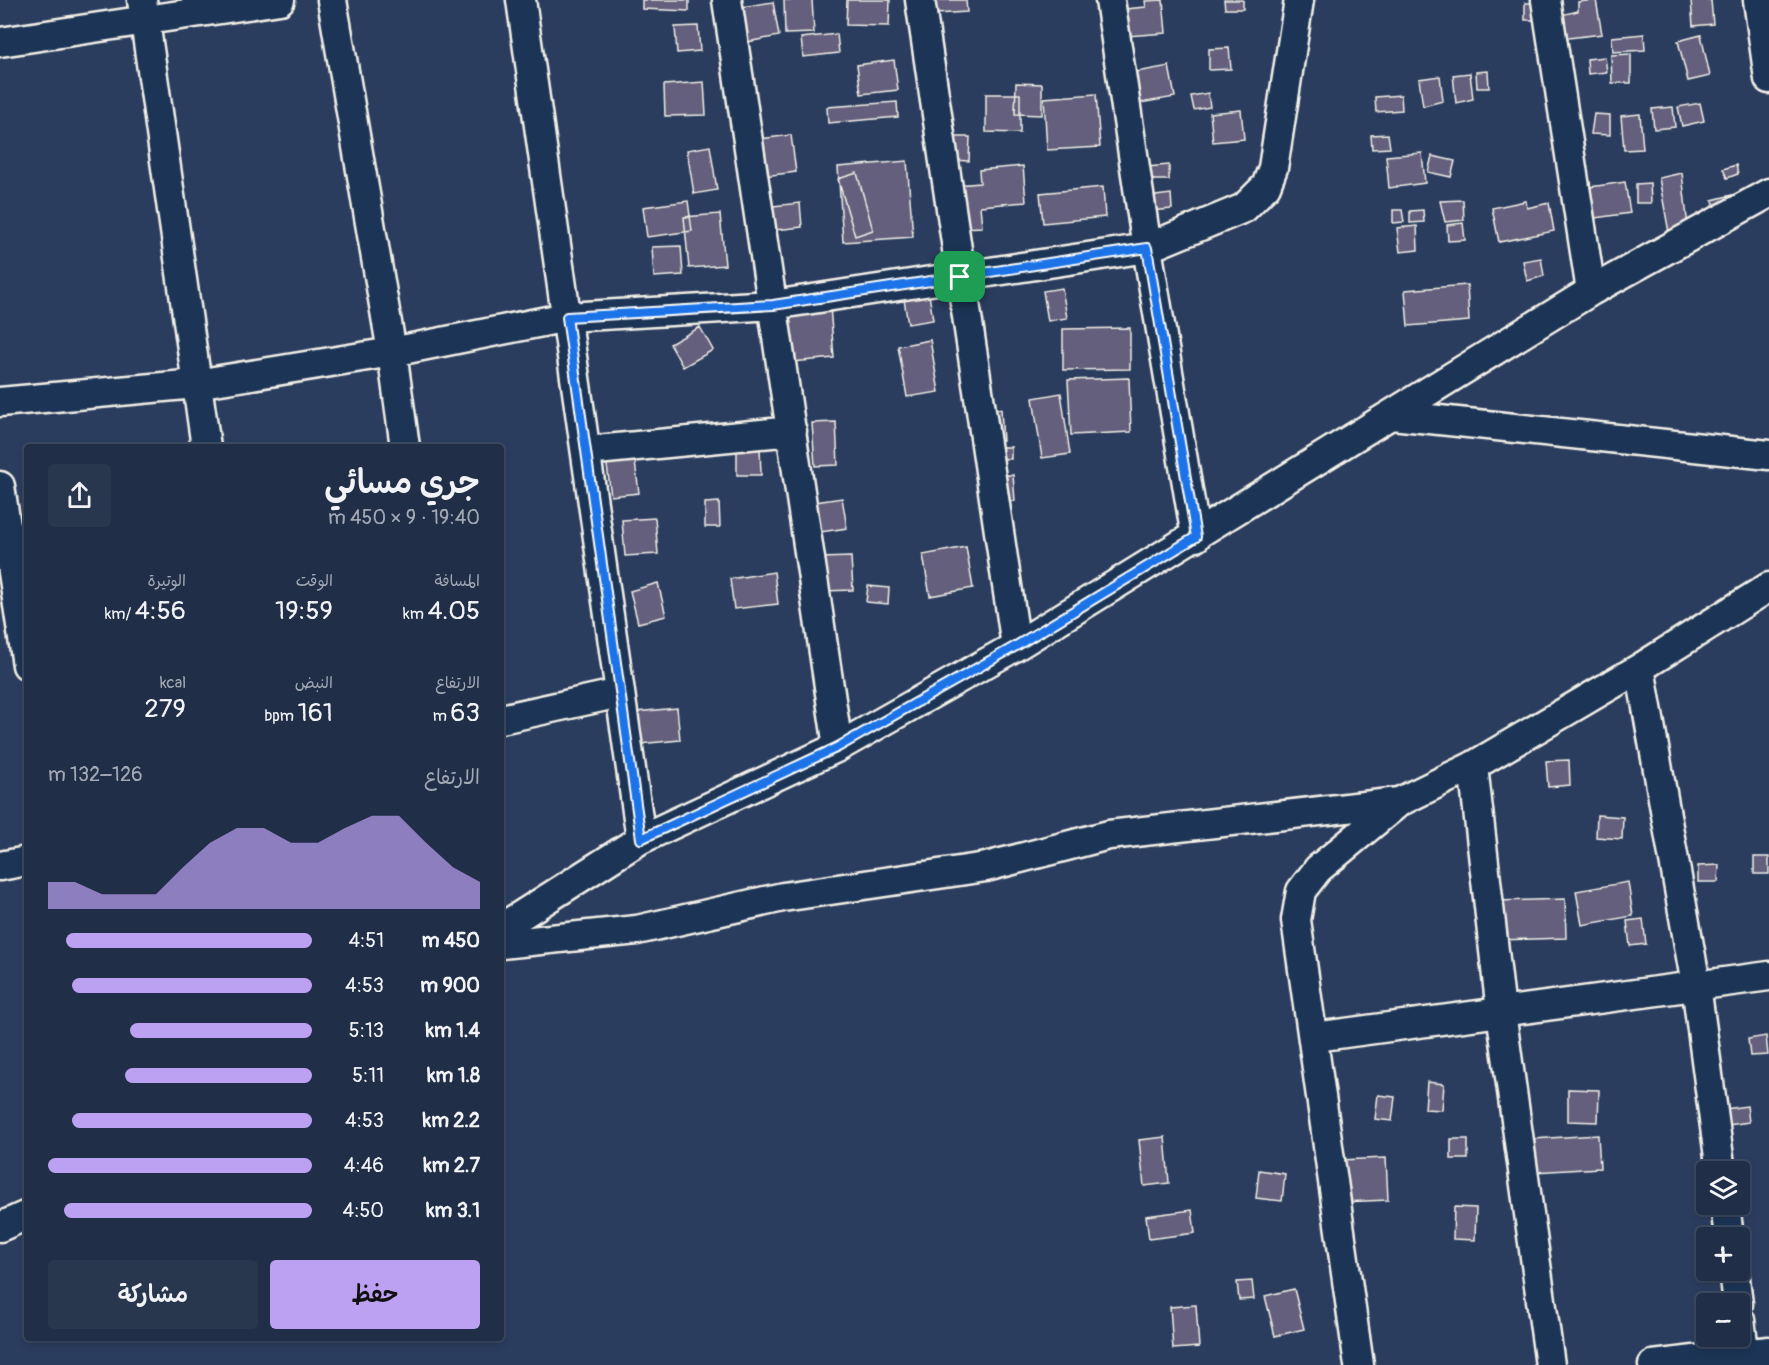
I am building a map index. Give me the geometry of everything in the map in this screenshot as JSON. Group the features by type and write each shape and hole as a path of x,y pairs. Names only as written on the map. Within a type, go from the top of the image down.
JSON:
{"street":[{"path":"0,42 144,11 280,0"},
{"path":"332,0 392,352 405,444"},
{"path":"521,0 641,839"},
{"path":"727,0 838,747"},
{"path":"920,0 1016,646"},
{"path":"1110,0 1147,248 1196,537"},
{"path":"0,402 196,384 392,352 567,317 773,305 1147,248 1244,208 1266,186 1273,168 1299,0"},
{"path":"1546,0 1591,291"},
{"path":"1758,0 1769,79"},
{"path":"144,11 206,444"},
{"path":"504,926 641,839 838,747 1016,646 1196,537 1591,291 1769,193"},
{"path":"1392,415 1769,455"},
{"path":"586,451 792,431"},
{"path":"0,486 24,645"},
{"path":"1359,1365 1296,920 1301,891 1318,869 1399,802 1473,766 1640,668 1769,587"},
{"path":"1640,668 1696,985 1719,1161"},
{"path":"504,717 620,693"},
{"path":"1473,766 1501,1012 1550,1365"},
{"path":"504,944 637,930 783,897 986,867 1109,835 1399,802"},
{"path":"0,866 24,862"},
{"path":"1314,1037 1769,976"},
{"path":"0,1227 24,1216"},
{"path":"1653,1365 1753,1357"}],"building":[{"path":"642,0 689,0 689,11 642,9"},
{"path":"784,0 812,0 814,33 785,34"},
{"path":"847,0 890,0 889,26 846,25"},
{"path":"935,0 966,0 967,12 936,14"},
{"path":"1163,0 1166,33 1127,36 1125,9 1146,7 1145,1"},
{"path":"1224,0 1243,0 1243,9 1225,9"},
{"path":"1596,0 1602,34 1560,39 1557,16 1578,11 1578,2"},
{"path":"1691,0 1711,0 1713,24 1693,26"},
{"path":"773,2 779,36 747,42 741,7"},
{"path":"1525,3 1538,3 1537,20 1525,20"},
{"path":"698,26 700,51 677,53 675,27"},
{"path":"837,34 839,53 803,57 801,38"},
{"path":"1644,34 1645,50 1613,52 1612,37"},
{"path":"1701,35 1710,76 1688,81 1678,41"},
{"path":"1229,48 1231,69 1209,70 1209,49"},
{"path":"1631,54 1631,83 1612,83 1611,55"},
{"path":"1605,57 1607,72 1588,74 1587,59"},
{"path":"894,60 898,90 861,94 857,65"},
{"path":"1169,66 1175,97 1135,104 1131,73"},
{"path":"1488,71 1489,88 1477,88 1476,72"},
{"path":"1470,73 1473,99 1456,103 1453,75"},
{"path":"1440,76 1443,101 1423,106 1419,79"},
{"path":"704,82 706,115 665,116 664,85"},
{"path":"1016,83 1042,84 1042,115 1015,114"},
{"path":"1208,93 1210,107 1194,110 1191,96"},
{"path":"986,94 1020,94 1020,133 986,132"},
{"path":"1096,94 1100,147 1047,150 1044,98"},
{"path":"1401,95 1402,110 1376,112 1375,97"},
{"path":"897,102 898,117 828,123 827,107"},
{"path":"1700,103 1704,121 1682,126 1678,107"},
{"path":"1673,107 1675,127 1654,129 1652,109"},
{"path":"1241,110 1244,139 1213,142 1210,113"},
{"path":"1594,114 1610,115 1610,135 1591,134"},
{"path":"1640,114 1643,149 1624,150 1621,116"},
{"path":"1388,134 1390,148 1372,149 1371,135"},
{"path":"791,135 796,172 764,176 760,139"},
{"path":"953,137 970,137 969,161 953,160"},
{"path":"710,146 717,190 694,194 687,150"},
{"path":"1422,153 1425,183 1389,188 1386,156"},
{"path":"1432,156 1455,161 1451,177 1428,172"},
{"path":"907,161 913,237 843,242 838,167"},
{"path":"1169,165 1169,180 1149,180 1147,167"},
{"path":"1736,165 1738,174 1727,178 1723,169"},
{"path":"1023,166 1026,202 980,206 982,227 962,228 958,185 980,183 979,170"},
{"path":"857,173 873,230 855,236 838,179"},
{"path":"1682,173 1689,237 1672,249 1659,178"},
{"path":"1625,182 1630,213 1588,219 1583,188"},
{"path":"1650,183 1651,203 1636,203 1636,184"},
{"path":"1103,187 1105,217 1043,223 1040,193"},
{"path":"1740,193 1724,220 1712,200"},
{"path":"1171,194 1172,209 1150,211 1148,197"},
{"path":"1463,200 1464,220 1445,222 1440,201"},
{"path":"688,201 692,231 647,237 643,207"},
{"path":"1526,201 1527,208 1549,203 1554,231 1499,242 1492,208"},
{"path":"800,203 802,227 766,231 764,207"},
{"path":"1393,210 1402,210 1404,222 1393,223"},
{"path":"1423,210 1424,222 1410,223 1410,211"},
{"path":"720,214 725,265 689,268 684,217"},
{"path":"1463,223 1465,240 1448,241 1447,225"},
{"path":"1417,226 1418,250 1400,252 1397,228"},
{"path":"681,246 683,275 654,277 652,247"},
{"path":"1541,258 1544,276 1527,281 1523,261"},
{"path":"926,276 933,320 908,324 901,281"},
{"path":"1467,285 1469,321 1408,326 1405,290"},
{"path":"1062,288 1067,318 1048,321 1043,291"},
{"path":"830,306 834,358 792,362 787,310"},
{"path":"700,327 713,350 683,367 670,344"},
{"path":"1130,328 1130,369 1063,370 1063,329"},
{"path":"930,340 939,392 907,397 898,346"},
{"path":"1129,378 1131,432 1071,435 1068,380"},
{"path":"1061,393 1070,454 1042,458 1033,398"},
{"path":"1001,409 1003,441 989,442 986,410"},
{"path":"836,422 838,465 815,466 812,423"},
{"path":"633,446 639,493 611,496 605,450"},
{"path":"992,447 1011,447 1011,459 992,458"},
{"path":"737,448 760,448 761,475 737,475"},
{"path":"995,475 1013,475 1015,501 997,502"},
{"path":"842,498 847,528 814,533 809,503"},
{"path":"719,502 720,527 705,527 705,503"},
{"path":"655,518 658,554 625,556 622,520"},
{"path":"966,547 973,588 930,596 923,555"},
{"path":"851,557 853,590 822,591 820,558"},
{"path":"774,572 778,604 734,609 730,579"},
{"path":"658,583 666,616 638,623 630,591"},
{"path":"868,586 889,588 888,604 866,602"},
{"path":"677,708 680,740 639,744 636,712"},
{"path":"1569,760 1570,785 1548,787 1546,761"},
{"path":"1597,815 1623,817 1622,839 1596,837"},
{"path":"1754,857 1769,857 1769,874 1754,874"},
{"path":"1719,865 1718,882 1698,882 1698,866"},
{"path":"1628,882 1633,916 1582,925 1576,891"},
{"path":"1565,899 1566,938 1497,940 1496,901"},
{"path":"1643,919 1646,944 1630,946 1627,921"},
{"path":"1766,1036 1768,1055 1750,1056 1748,1039"},
{"path":"1427,1082 1444,1084 1442,1110 1425,1109"},
{"path":"1568,1089 1599,1090 1598,1122 1568,1121"},
{"path":"1378,1095 1395,1097 1392,1121 1375,1119"},
{"path":"1747,1106 1749,1122 1728,1125 1725,1109"},
{"path":"1598,1135 1600,1168 1534,1172 1532,1139"},
{"path":"1165,1137 1169,1183 1144,1186 1139,1140"},
{"path":"1451,1139 1468,1139 1468,1159 1451,1159"},
{"path":"1386,1158 1388,1200 1342,1202 1340,1160"},
{"path":"1259,1170 1285,1174 1282,1201 1256,1198"},
{"path":"1454,1207 1476,1208 1475,1240 1453,1239"},
{"path":"1192,1210 1195,1233 1149,1239 1146,1216"},
{"path":"1252,1281 1254,1299 1239,1300 1237,1282"},
{"path":"1294,1289 1304,1329 1275,1336 1265,1296"},
{"path":"1196,1305 1199,1347 1173,1349 1170,1307"}],"route":[{"path":"1147,248 1196,537 1016,646 838,747 641,839 567,317 773,305 960,277 1147,248"}]}
